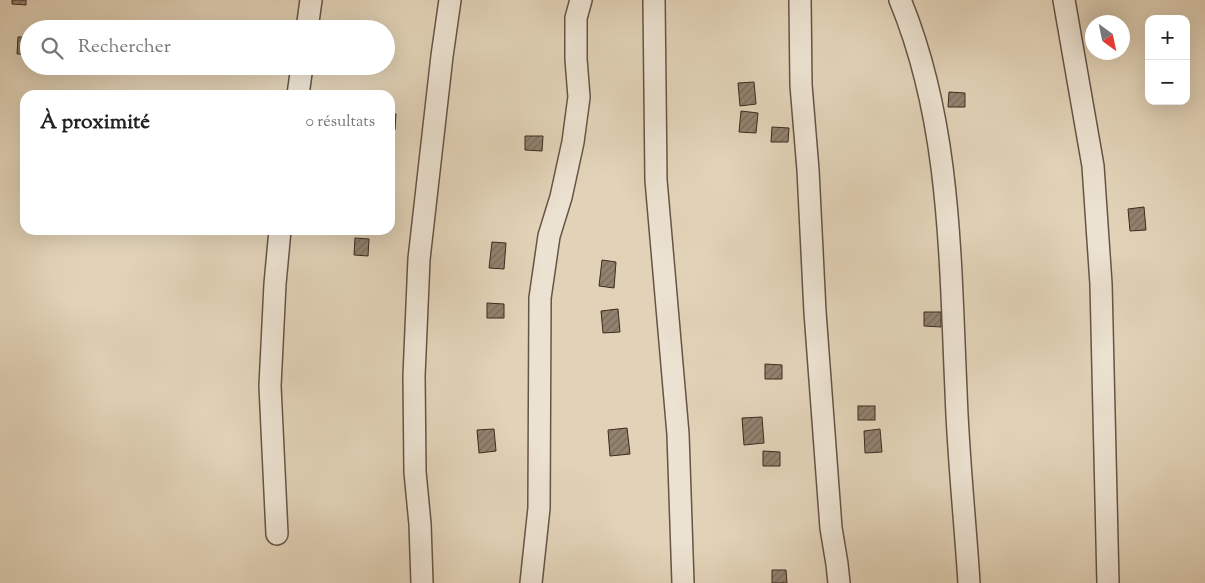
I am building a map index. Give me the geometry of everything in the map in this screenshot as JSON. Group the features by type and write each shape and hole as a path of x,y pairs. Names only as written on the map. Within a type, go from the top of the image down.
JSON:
{"street":[{"path":"308,20 311,0"},
{"path":"422,583 415,462 414,376 419,258 437,92 450,0"},
{"path":"531,583 539,508 540,298 549,236 561,197 573,142 579,97 576,59 576,18 581,0"},
{"path":"654,0 656,180 678,434 684,583"},
{"path":"800,0 801,85 808,170 814,312 830,518 838,564 839,583"},
{"path":"900,0 912,30 927,80 945,181 958,448 969,583"},
{"path":"1064,0 1093,166 1101,284 1108,583"},
{"path":"299,90 301,75"},
{"path":"277,534 270,386 280,235"}],"building":[{"path":"12,0 26,0 26,5 12,4"},
{"path":"18,37 20,37 20,54 17,54"},
{"path":"754,82 756,104 740,106 738,83"},
{"path":"949,92 965,93 965,107 948,107"},
{"path":"741,111 758,113 756,133 739,132"},
{"path":"772,127 789,128 788,142 771,142"},
{"path":"525,136 543,136 542,151 525,150"},
{"path":"1144,207 1146,230 1130,231 1128,209"},
{"path":"355,238 369,239 368,256 354,255"},
{"path":"492,242 506,243 504,269 489,268"},
{"path":"602,260 616,262 614,288 599,286"},
{"path":"487,303 504,304 504,318 487,318"},
{"path":"618,309 620,332 603,333 601,311"},
{"path":"924,312 941,312 941,327 924,326"},
{"path":"765,364 782,365 782,379 765,379"},
{"path":"858,406 875,406 875,420 858,420"},
{"path":"762,417 764,443 744,445 742,418"},
{"path":"627,428 630,454 610,456 608,430"},
{"path":"494,429 496,451 479,453 477,430"},
{"path":"880,429 882,452 865,453 864,431"},
{"path":"763,451 780,452 780,466 763,466"},
{"path":"772,570 786,570 787,583 772,583"}]}
